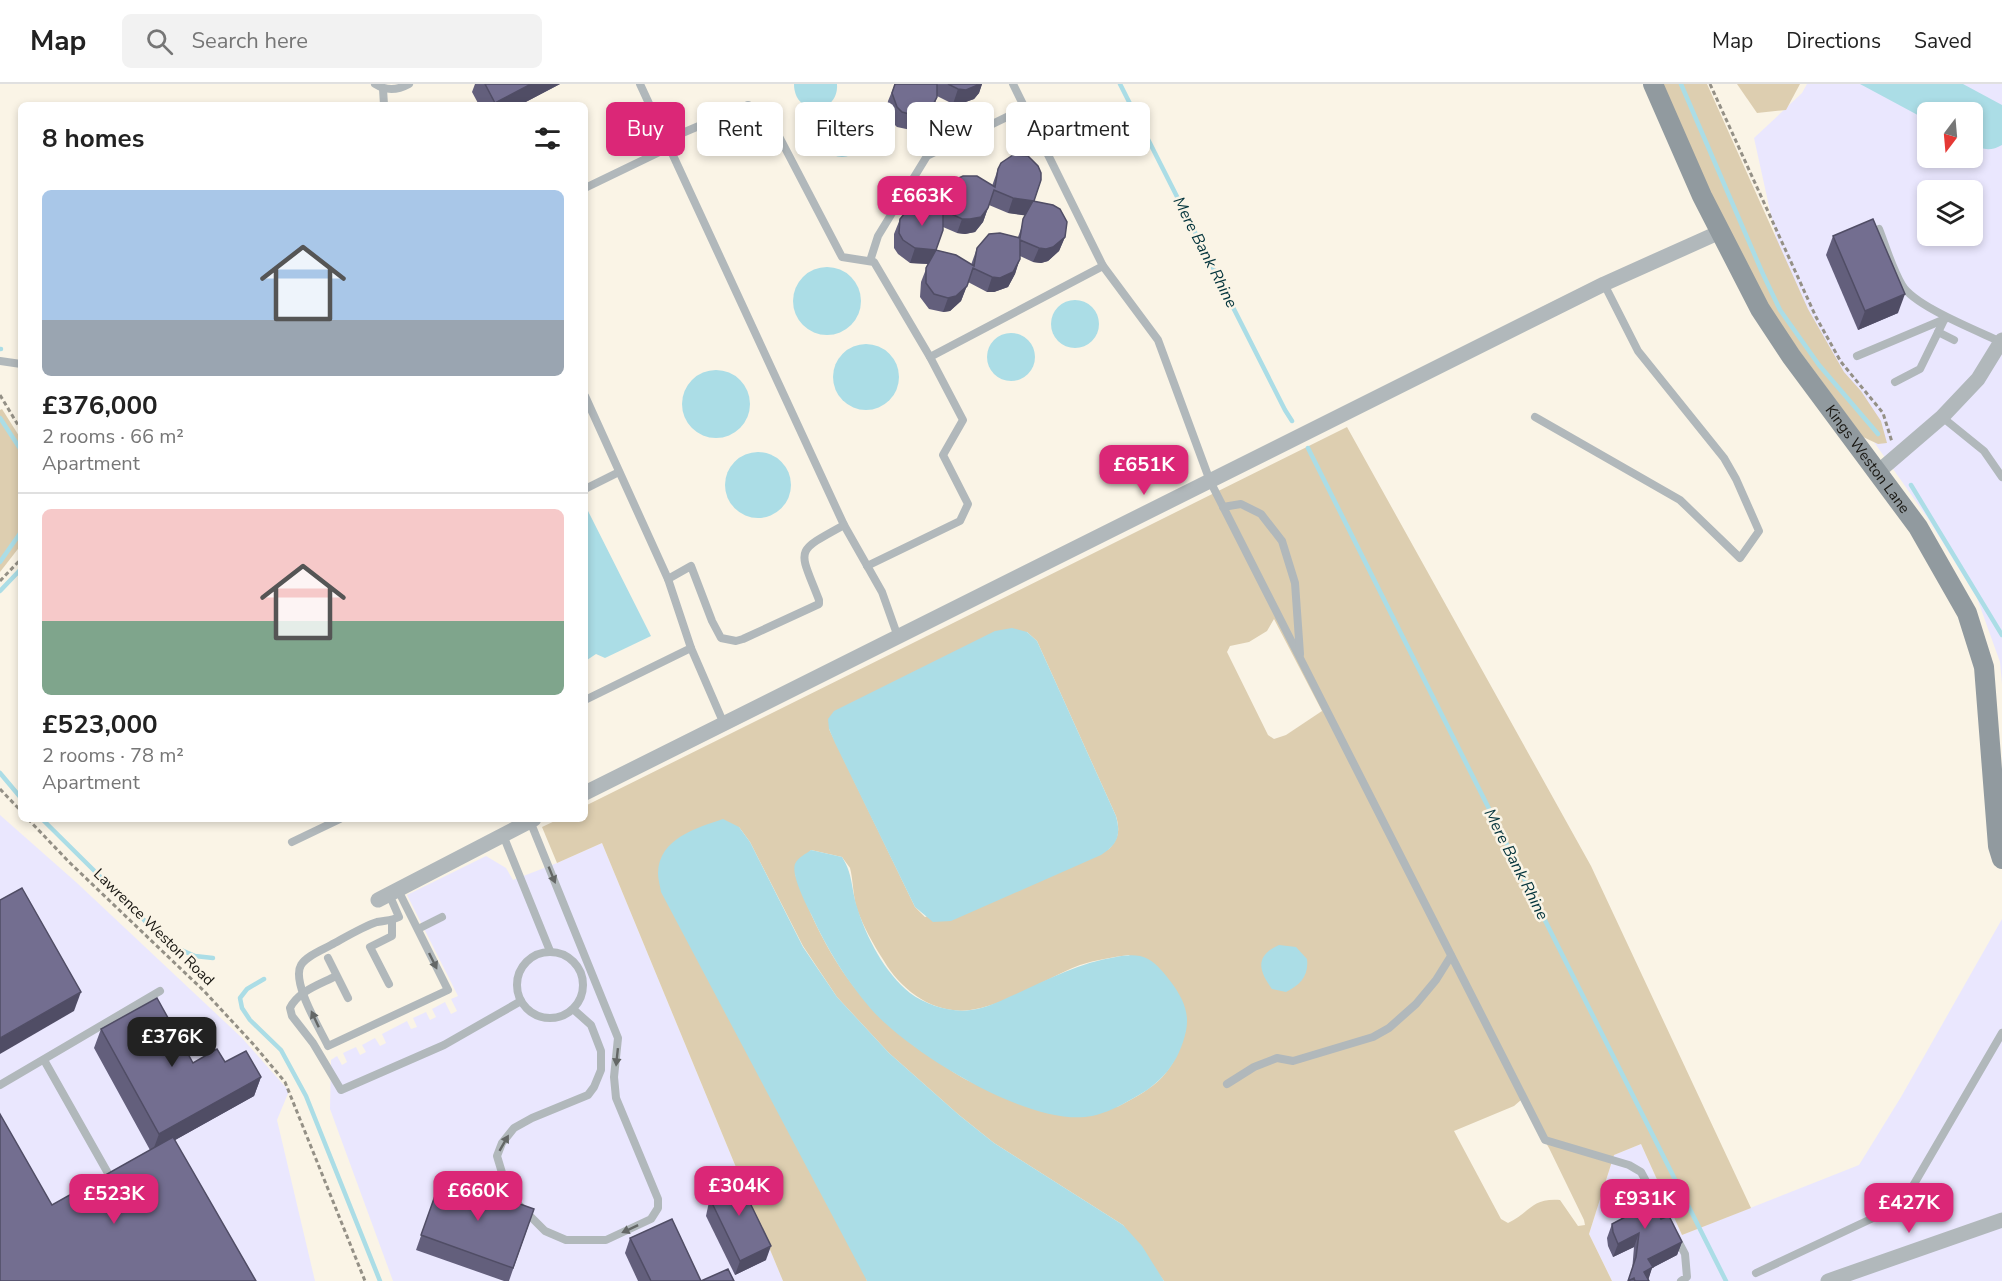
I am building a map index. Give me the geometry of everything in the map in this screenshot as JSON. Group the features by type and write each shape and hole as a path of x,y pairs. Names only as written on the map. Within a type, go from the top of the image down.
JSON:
{"street":[{"name":"Kings Weston Lane","path":"1653,84 1702,196 1760,309 1791,357 1918,527 1967,614 1984,667 1998,846 2002,859"},
{"path":"588,792 1604,284 1720,232"},
{"path":"1878,472 1942,417 1978,379 2002,341"},
{"path":"388,895 528,822"},
{"path":"1828,1281 2002,1220"}],"lane":[{"path":"375,84 383,89 394,89 409,84"},
{"path":"640,84 649,102"},
{"path":"1013,84 1022,102"},
{"path":"383,89 384,102"},
{"path":"685,135 748,105 762,111 772,123 842,257 874,262 930,357 963,420 943,455 968,504 960,521 867,566"},
{"path":"870,261 878,236 927,156 1006,117"},
{"path":"588,186 644,156"},
{"path":"674,156 843,525 882,592 898,637"},
{"path":"1049,156 1103,266 1158,340 1210,481 1545,1140 1629,1166 1641,1172 1685,1254 1687,1277 1681,1281"},
{"path":"1878,229 1902,285 1909,294 1945,317 2002,341"},
{"path":"930,357 1103,266"},
{"path":"1535,417 1680,500 1740,558 1759,531 1724,458 1638,351 1604,284"},
{"path":"1895,382 1920,369 1945,317"},
{"path":"1857,356 1945,317"},
{"path":"1938,332 1954,340"},
{"path":"0,361 18,364"},
{"path":"588,403 668,579 691,648 724,724"},
{"path":"1942,417 1984,451 2002,477"},
{"path":"588,488 619,472"},
{"path":"1223,507 1241,504 1261,514 1282,541 1295,583 1301,659"},
{"path":"668,579 691,566 721,638 743,639 819,604 803,559 805,550 810,544 843,525"},
{"path":"588,699 691,648"},
{"path":"292,842 334,822"},
{"path":"533,822 618,1038 614,1077 616,1098 658,1199 658,1208 651,1219 606,1240 566,1240 545,1231 518,1204 503,1176 497,1156 502,1143 514,1128 532,1118 588,1095 594,1087 601,1070 601,1051 591,1025 573,1009"},
{"path":"503,835 550,951"},
{"path":"388,895 418,929 448,990 328,1046 303,994 298,975 302,963 377,922 392,921 399,917 388,895"},
{"path":"418,929 442,917"},
{"path":"389,984 370,947 392,936 392,921"},
{"path":"550,951 564,954 575,962 582,975 583,988 579,1002 573,1009 556,1018 543,1018 530,1012 520,1001 516,988 518,974 525,962 536,954 550,951"},
{"path":"1227,1084 1254,1067 1277,1058 1293,1061 1373,1037 1389,1028 1416,1004 1436,980 1451,956"},
{"path":"328,958 348,998"},
{"path":"582,975 591,972"},
{"path":"336,976 293,1000 290,1008 292,1016 313,1042 341,1090 444,1045 520,1001"},
{"path":"0,1085 160,991"},
{"path":"1756,1273 1888,1211 1907,1196 2002,1033"},
{"path":"44,1060 109,1174"}],"path":[{"path":"1710,84 1816,317 1841,362 1883,413 1888,434 1898,456"},
{"path":"0,395 18,425"},
{"path":"0,581 18,561"},
{"path":"0,789 18,809"},
{"name":"Lawrence Weston Road","path":"31,822 69,862 204,991 285,1082 365,1281"}],"shaded area":[{"path":"1662,84 1707,84 1808,309 1844,372 1861,391 1881,421 1887,443 1878,444 1863,437 1776,319 1730,238"},
{"path":"1737,84 1800,84 1786,110 1757,113"},
{"path":"1807,84 2002,84 2002,684 2000,662 1977,598 1927,517 1864,428 1794,320 1754,138 1802,93"},
{"path":"2,409 18,434 18,549 0,572 0,410"},
{"path":"1347,427 1591,866 1751,1208 1682,1235 1641,1144 1614,1155 1589,1234 1612,1281 1164,1281 1123,1225 994,1143 889,1053 837,997 803,946 750,842 739,827 867,1281 783,1281 602,843 557,863 542,827 553,822 588,822 588,805","holes":["1274,619 1322,711 1286,735 1274,739 1268,735 1227,652 1230,646 1249,642 1267,631","1027,632 1037,641 1116,816 1117,837 1109,849 925,917 915,907 829,729","811,850 842,857 850,868 856,904 872,942 891,972 909,991 920,998 944,1009 970,1010 998,1003 1080,965 1129,955 1186,1029 1176,1058 1153,1085 1117,1107 983,1086 953,1072 889,1025 868,1004 833,957 806,903 795,874","1521,1100 1549,1148 1585,1225 1578,1226 1560,1200 1537,1203 1508,1223 1501,1219 1454,1131 1514,1106"]},
{"path":"0,815 77,883 242,1038 289,1091 277,1120 315,1281 0,1281"},
{"path":"602,843 783,1281 393,1281 330,1109 331,1060 337,1056 342,1065 347,1062 343,1053 356,1047 360,1055 366,1052 362,1045 375,1038 380,1046 386,1043 382,1034 407,1021 411,1029 417,1027 413,1018 426,1012 430,1020 436,1017 432,1009 445,1002 451,1014 457,1011 451,999 458,996 407,895 486,856 506,868 513,880"},
{"path":"2002,919 2002,1281 1612,1281 1589,1234 1614,1155 1641,1144 1682,1235 1859,1165 1901,1097"}],"water":[{"path":"794,84 837,84 836,95 831,102 801,102 796,95"},
{"path":"1860,84 1963,84 2002,105 2002,145 1983,148 1983,102 1917,102 1917,115"},
{"path":"827,267 840,269 851,277 859,288 861,301 859,314 851,325 840,333 827,335 814,333 803,325 795,314 793,301 795,288 803,277 814,269"},
{"path":"1075,300 1092,307 1099,324 1092,341 1075,348 1058,341 1051,324 1058,307"},
{"path":"1011,333 1028,340 1035,357 1028,374 1011,381 994,374 987,357 994,340"},
{"path":"859,344 873,344 885,349 894,358 899,377 897,390 890,401 873,410 859,410 847,405 838,396 833,384 833,370 838,358 847,349"},
{"path":"709,370 723,370 735,375 745,385 750,404 745,423 735,433 723,438 709,438 697,433 687,423 682,411 682,397 687,385 697,375"},
{"path":"758,452 771,454 786,467 791,485 789,498 776,513 758,518 745,516 730,503 725,485 727,472 740,457"},
{"path":"588,511 651,636 605,658 596,654 588,659"},
{"path":"1012,628 1027,632 1037,641 1116,816 1117,838 1115,843 1101,855 951,921 933,922 915,907 835,743 829,729 828,719 834,711 995,631"},
{"path":"723,819 739,827 750,842 803,947 837,997 889,1053 994,1143 1123,1225 1142,1246 1164,1281 867,1281 661,892 658,873 665,851 681,836"},
{"path":"811,850 842,857 846,863 855,900 871,942 892,975 910,993 923,1001 955,1010 977,1009 1090,963 1128,955 1141,956 1158,966 1182,999 1187,1024 1179,1053 1152,1087 1123,1104 1092,1116 1067,1117 1037,1111 974,1084 942,1066 889,1027 853,987 824,940 795,875 796,862"},
{"path":"1279,945 1296,947 1307,959 1305,975 1286,992 1272,989 1264,976 1261,964 1266,954"}],"building":[{"path":"485,84 531,84 497,102 494,102"},
{"path":"895,84 937,84 937,97 934,102 907,102 907,113 897,107 892,93"},
{"path":"948,84 980,84 966,90"},
{"path":"1012,156 1028,156 1038,166 1041,180 1034,201 1013,198 994,190 988,208 981,217 962,219 943,210 947,190 956,179 963,176 977,176 995,187 1001,163"},
{"path":"1033,201 1053,205 1060,209 1067,222 1065,237 1053,247 1046,249 1020,240 1020,259 1013,272 1000,278 992,277 973,268 967,286 956,296 948,298 934,294 926,283 926,268 936,250 956,255 974,266 977,248 989,234 1000,233 1020,238 1023,219"},
{"path":"922,204 943,209 943,230 936,250 915,248 903,240 899,233 900,219 909,208"},
{"path":"1873,219 1905,294 1865,311 1833,236"},
{"path":"22,888 81,992 0,1038 0,900"},
{"path":"157,998 193,1063 217,1049 225,1062 246,1051 261,1077 159,1134 101,1029"},
{"path":"0,1114 52,1205 173,1137 256,1281 0,1281"},
{"path":"735,1172 771,1246 740,1261 711,1201 715,1182"},
{"path":"442,1176 534,1209 513,1268 421,1235"},
{"path":"1644,1182 1661,1219 1669,1216 1682,1242 1648,1259 1653,1267 1644,1272 1649,1281 1635,1281 1634,1278 1628,1281 1636,1257 1639,1233 1618,1244 1612,1224 1631,1214 1621,1194"},
{"path":"672,1219 701,1281 651,1281 630,1238"},
{"path":"728,1269 734,1281 701,1281"}],"waterway":[{"name":"Mere Bank Rhine","path":"1120,84 1292,421"},
{"path":"1681,84 1780,310 1819,365 1878,434"},
{"path":"0,418 18,445"},
{"name":"Mere Bank Rhine","path":"1308,448 1726,1281"},
{"path":"1911,485 2002,635"},
{"path":"0,562 18,536"},
{"path":"0,591 18,572"},
{"path":"0,773 18,794"},
{"path":"45,822 172,946 195,956 213,958"},
{"path":"264,979 247,989 240,998 242,1008 250,1020 281,1050 306,1096 380,1281"}]}
